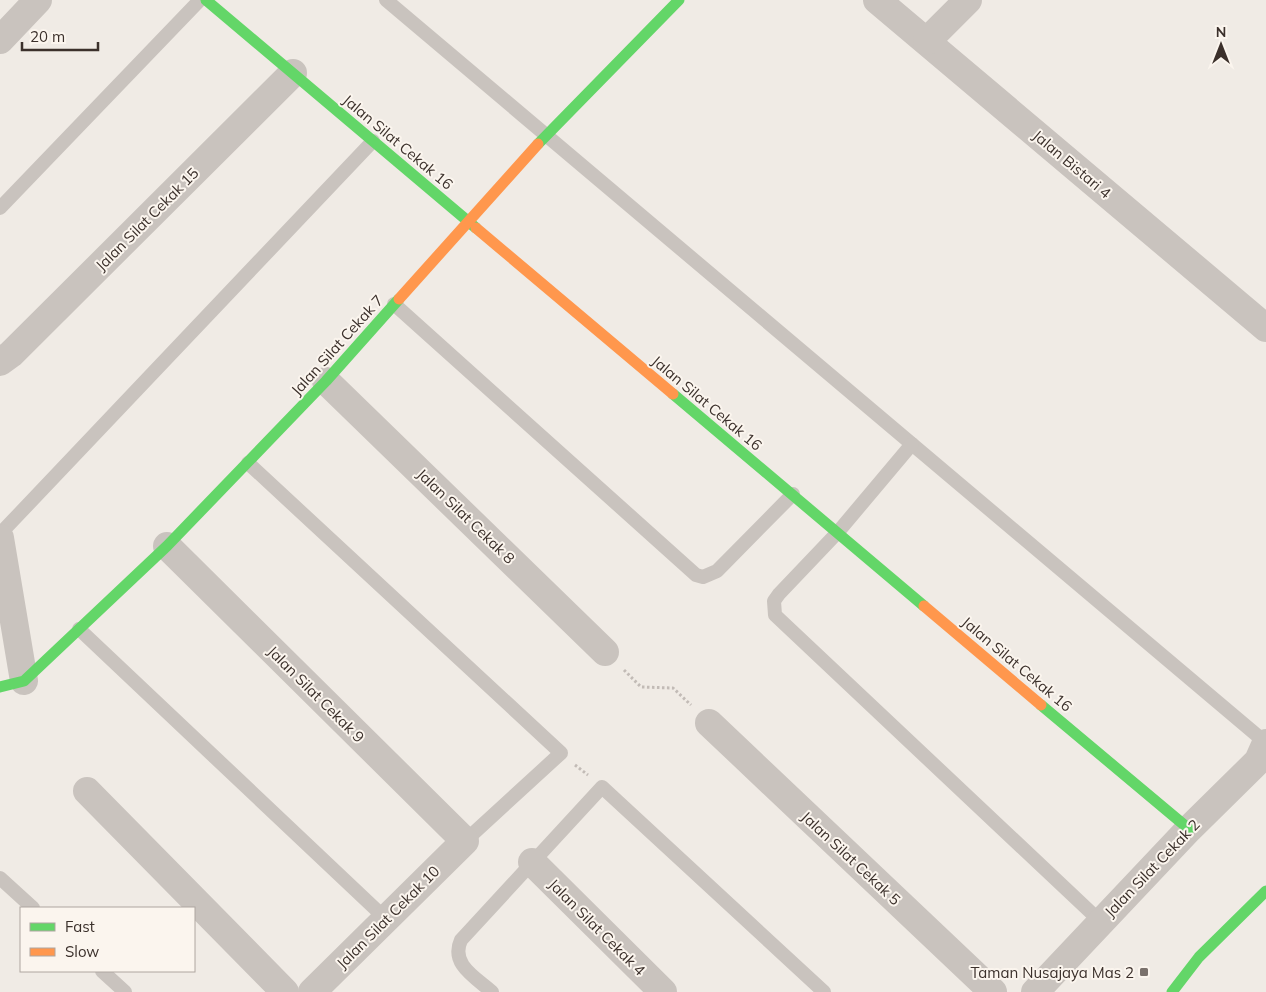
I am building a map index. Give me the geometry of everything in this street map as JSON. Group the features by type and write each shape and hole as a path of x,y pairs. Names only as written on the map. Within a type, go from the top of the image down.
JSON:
{"street":[{"path":"0,40 38,0"},
{"name":"Jalan Silat Cekak 16","path":"206,0 1189,829"},
{"name":"Jalan Silat Cekak 7","path":"12,684 79,629 167,546 326,381 546,135 679,0"},
{"name":"Jalan Bistari 4","path":"877,0 1266,328"},
{"path":"926,42 968,0"},
{"name":"Jalan Silat Cekak 15","path":"0,362 11,354 293,73"},
{"name":"Jalan Silat Cekak 8","path":"326,381 605,652"},
{"path":"0,536 12,684"},
{"name":"Jalan Silat Cekak 9","path":"167,546 465,841"},
{"name":"Jalan Silat Cekak 5","path":"709,723 993,992"},
{"name":"Jalan Silat Cekak 2","path":"1035,992 1189,829 1258,762 1266,743"},
{"path":"87,791 286,992"},
{"name":"Jalan Silat Cekak 10","path":"312,992 465,841"},
{"name":"Jalan Silat Cekak 4","path":"532,862 663,992"},
{"path":"1172,992 1200,957 1266,891"}],"lane":[{"path":"0,208 200,0"},
{"path":"386,0 1266,743"},
{"path":"0,536 373,140"},
{"path":"394,304 696,576 703,577 716,571 793,494"},
{"path":"912,444 838,532 779,594 774,601 775,615 1101,922"},
{"path":"248,462 562,754 465,841"},
{"path":"79,629 386,919"},
{"path":"492,992 459,962 457,950 461,940 602,787 824,992"},
{"path":"0,878 32,907"},
{"path":"103,972 125,992"}],"path":[{"path":"605,652 641,687 664,686 673,688 709,723"},
{"path":"562,754 602,787"}],"traffic: fast":[{"path":"206,0 476,228"},
{"path":"538,144 679,0"},
{"path":"0,687 24,681 167,546 326,381 399,299"},
{"path":"673,394 924,606"},
{"path":"1041,705 1189,829"},
{"path":"1172,992 1199,957 1266,891"}],"traffic: slow":[{"path":"399,299 538,144"},
{"path":"476,228 673,394"},
{"path":"924,606 1041,705"}],"place":[{"name":"Taman Nusajaya Mas 2","path":"1144,972"}]}
